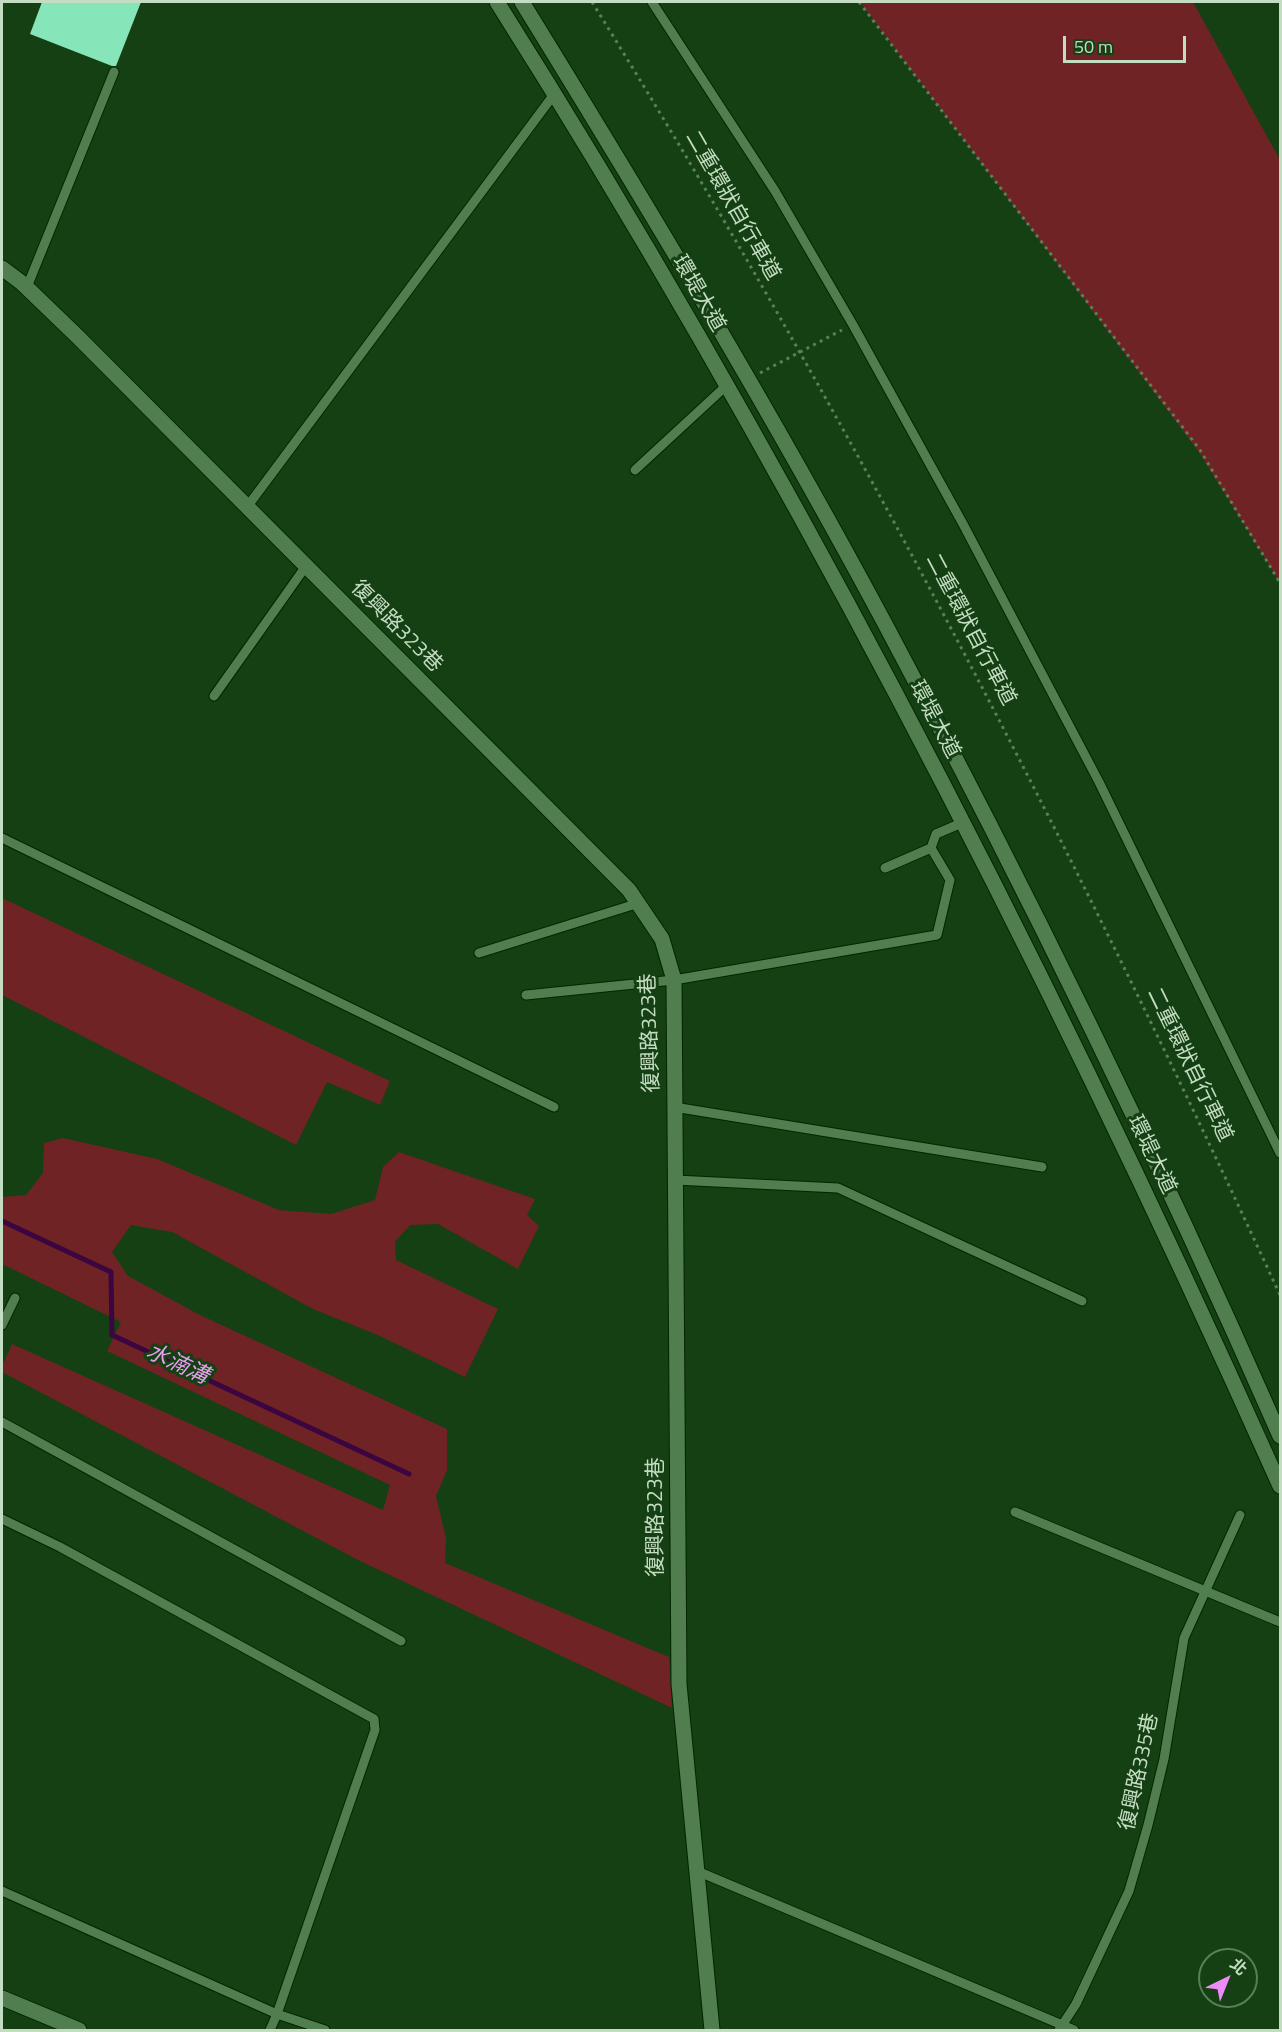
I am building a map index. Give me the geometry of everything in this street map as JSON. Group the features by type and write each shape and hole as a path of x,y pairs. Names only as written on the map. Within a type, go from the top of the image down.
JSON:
{"street":[{"name":"環堤大道","path":"497,2 555,93 817,544 964,822 1169,1239 1281,1486"},
{"name":"環堤大道","path":"522,2 599,127 735,360 882,619 1085,1018 1214,1284 1281,1436"},
{"name":"復興路323巷","path":"2,268 27,287 639,903 662,939 674,980 679,1684 712,2031"},
{"path":"2,1998 79,2031"}],"lane":[{"path":"652,2 776,191 963,524 1093,772 1281,1153"},
{"path":"27,287 114,72"},
{"path":"247,507 555,93"},
{"path":"635,470 726,386"},
{"path":"214,696 306,566"},
{"path":"885,868 931,848 936,834 964,822"},
{"path":"2,838 554,1107"},
{"path":"526,995 674,980 937,935 950,880 931,848"},
{"path":"479,953 639,903"},
{"path":"674,1107 1042,1167"},
{"path":"675,1180 837,1188 1082,1301"},
{"path":"2,1325 15,1298"},
{"path":"2,1422 401,1641"},
{"path":"1015,1512 1281,1622"},
{"name":"復興路335巷","path":"1060,2028 1076,2004 1129,1891 1164,1759 1184,1638 1240,1515"},
{"path":"2,1519 60,1547 374,1719 375,1730 270,2031"},
{"path":"697,1871 1060,2028 1074,2031"},
{"path":"2,1892 277,2014 325,2031"}],"path":[{"name":"二重環狀自行車道","path":"592,2 647,89 800,351 922,571 1066,848 1197,1113 1281,1294"},
{"path":"859,2 1200,450 1281,583"},
{"path":"756,375 853,325"}],"shaded area":[{"path":"860,2 1193,2 1280,160 1280,583 1199,452"},
{"path":"2,898 390,1081 380,1105 327,1082 296,1145 2,995"},
{"path":"63,1138 157,1159 279,1210 331,1214 375,1200 383,1167 399,1152 535,1199 527,1215 539,1226 518,1269 438,1224 410,1225 395,1242 396,1260 498,1309 465,1377 380,1336 313,1309 172,1232 131,1225 112,1252 128,1276 200,1315 447,1429 447,1470 436,1496 446,1538 445,1563 669,1657 672,1708 360,1561 2,1372 2,1366 12,1344 383,1510 390,1485 107,1351 121,1322 2,1264 2,1197 26,1195 43,1173 44,1143"}],"building":[{"path":"42,2 141,2 116,66 112,66 30,34"}],"waterway":[{"name":"水湳溝","path":"2,1221 111,1272 112,1335 409,1474"}]}
